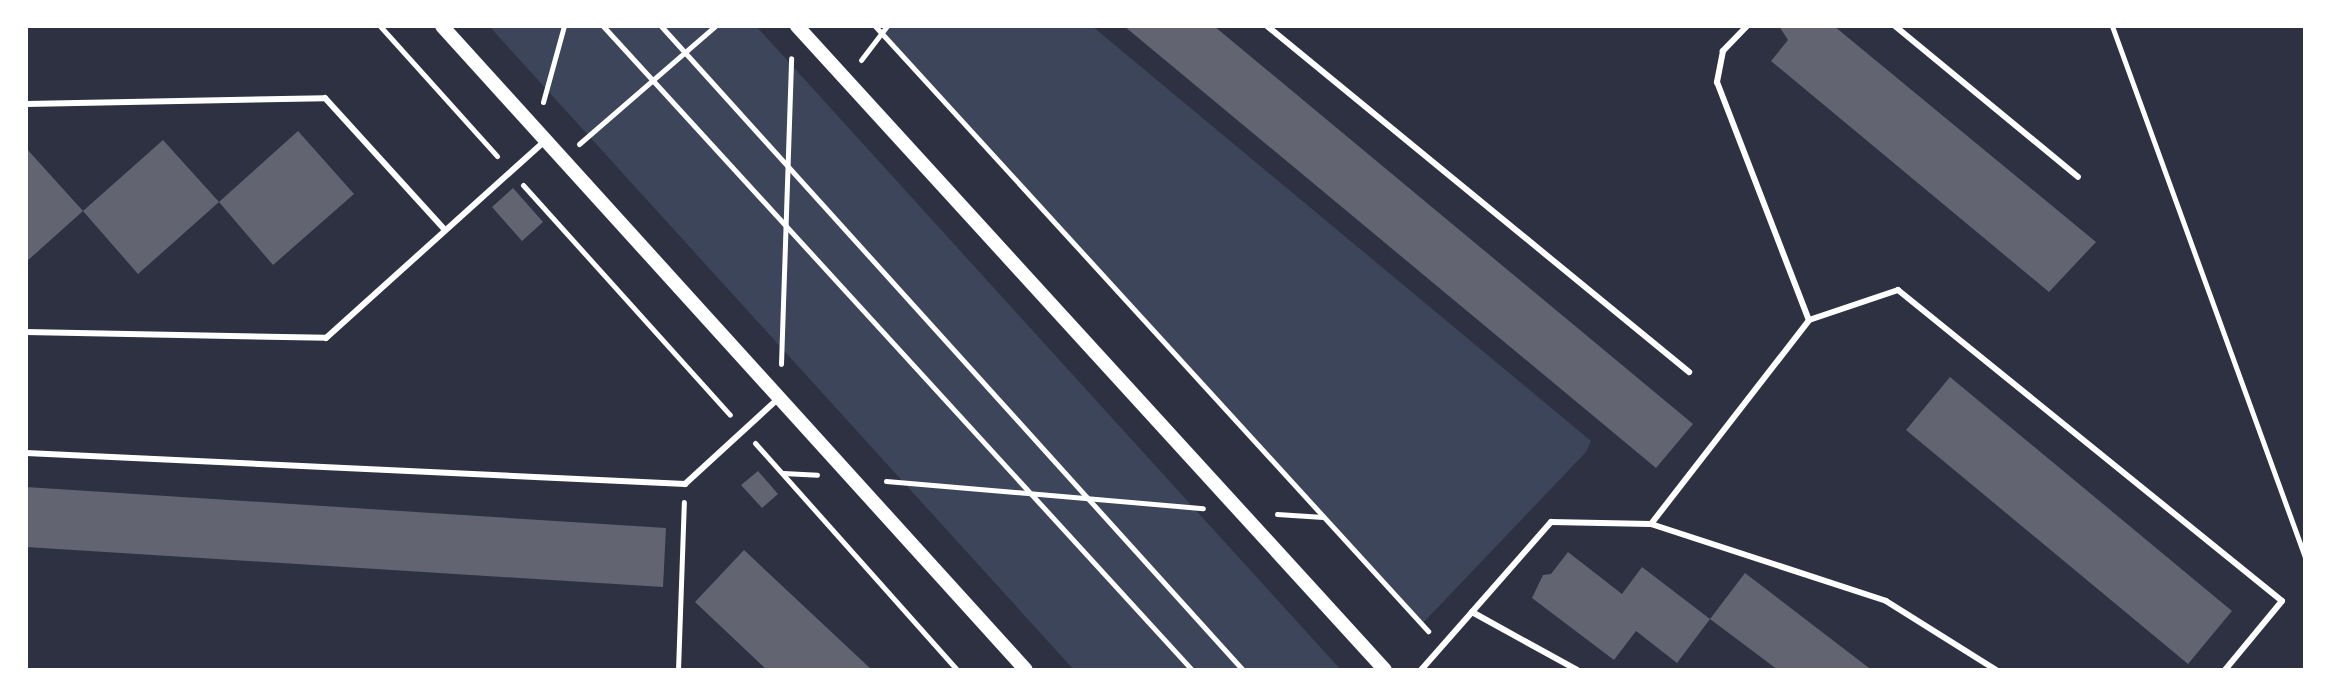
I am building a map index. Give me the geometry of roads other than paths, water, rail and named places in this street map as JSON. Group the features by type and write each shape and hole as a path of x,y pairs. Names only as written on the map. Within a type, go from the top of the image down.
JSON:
{"street":[{"path":"442,26 1026,670"},
{"path":"797,26 1385,670"}],"lane":[{"path":"1267,26 1689,372"},
{"path":"1747,26 1723,51 1717,82 1809,320"},
{"path":"1895,26 2078,177"},
{"path":"26,104 325,98 445,230"},
{"path":"26,332 326,338 546,140"},
{"path":"1651,524 1809,320 1898,290 2282,601 2225,670"},
{"path":"26,453 685,484 780,397"},
{"path":"1421,670 1551,522 1651,524 1886,601 1996,670"},
{"path":"1472,612 1577,670"}]}
